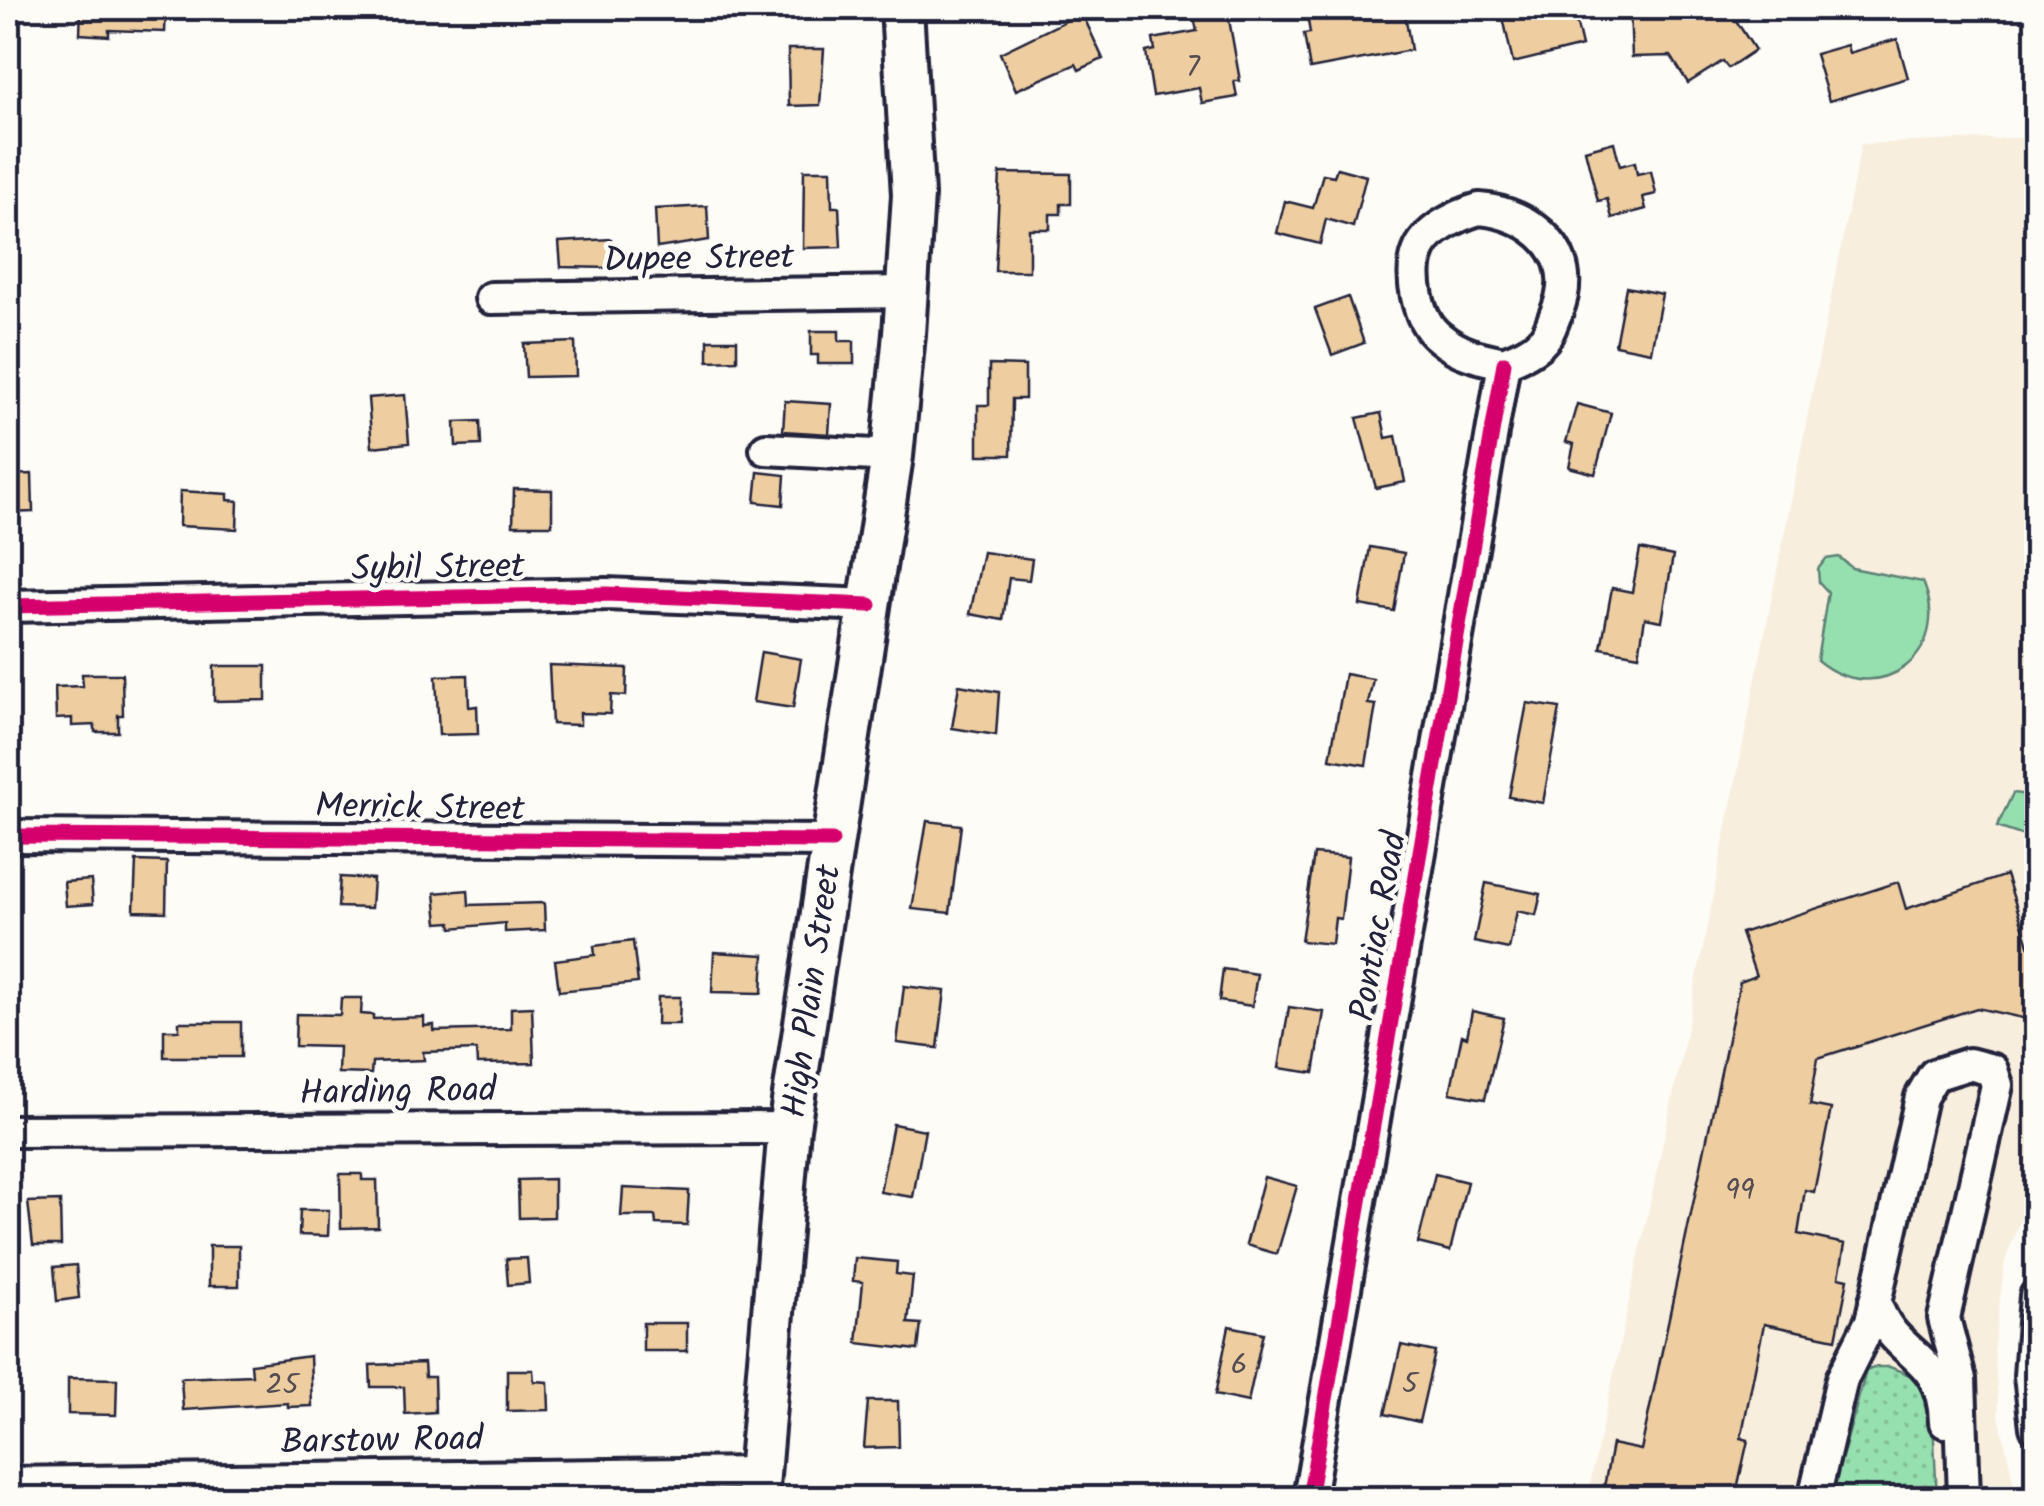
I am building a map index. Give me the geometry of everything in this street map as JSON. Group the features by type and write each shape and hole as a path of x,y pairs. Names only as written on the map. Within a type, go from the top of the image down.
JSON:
{"main road":[{"name":"High Plain Street","path":"757,1486 790,1128 892,456 913,195 902,8"}],"street":[{"path":"1479,209 1502,211 1539,228 1562,262 1563,297 1546,338 1504,364 1466,355 1435,335 1420,312 1416,271 1420,247 1456,216 1479,209"},
{"name":"Dupee Street","path":"491,298 908,292"},
{"name":"Pontiac Road","path":"1310,1498 1504,364"},
{"path":"766,449 892,456"},
{"name":"Sybil Street","path":"8,606 606,594 870,605"},
{"name":"Merrick Street","path":"8,836 832,841"},
{"path":"1814,1498 1842,1378 1864,1338 1875,1301 1925,1087 1934,1075 1955,1066 1989,1069 1996,1076 1995,1104 1944,1327 1956,1355 1960,1379 1964,1498"},
{"name":"Harding Road","path":"8,1131 790,1128"},
{"path":"2036,1296 2030,1376 2036,1426"},
{"path":"1875,1301 1891,1337 1928,1364 1937,1380 1945,1417 1946,1498"},
{"name":"Barstow Road","path":"8,1483 757,1486"}],"shaded area":[{"path":"2036,137 2036,1178 2005,1261 1994,1346 1999,1416 2017,1498 1587,1498 1683,1049 1861,144"}],"green space":[{"path":"1839,557 1852,568 1923,582 1930,608 1928,632 1919,652 1905,667 1886,677 1864,679 1840,674 1817,660 1828,592 1819,582 1818,569 1826,559"},
{"path":"2013,793 2036,796 2036,840 1997,827"},
{"path":"1890,1367 1922,1380 1932,1403 1937,1498 1831,1498 1866,1371"}],"building":[{"path":"81,8 166,8 165,32 109,30 109,36 80,34"},
{"path":"1192,8 1227,8 1240,81 1234,81 1237,97 1202,103 1199,88 1153,96 1146,52 1155,50 1153,39 1197,31"},
{"path":"1349,8 1404,8 1411,50 1310,69 1304,34 1310,33 1307,15"},
{"path":"1501,8 1573,8 1582,46 1513,63"},
{"path":"1630,8 1728,8 1755,50 1728,68 1723,61 1688,83 1671,56 1632,57"},
{"path":"1082,13 1103,59 1079,70 1076,64 1016,90 1000,53"},
{"path":"1897,39 1908,78 1829,101 1815,54 1847,45 1849,53"},
{"path":"788,49 824,49 820,105 789,106"},
{"path":"1614,142 1620,166 1635,162 1637,174 1651,171 1656,194 1643,197 1646,209 1612,218 1607,199 1598,201 1585,150"},
{"path":"1337,168 1366,176 1353,227 1326,219 1320,244 1277,233 1285,201 1313,208 1323,174 1334,176"},
{"path":"804,170 831,170 832,207 839,207 841,247 803,248"},
{"path":"1000,173 1071,174 1071,204 1061,204 1061,214 1050,214 1050,229 1029,229 1029,271 995,271"},
{"path":"707,206 709,240 657,248 655,209"},
{"path":"611,239 613,268 561,267 559,242"},
{"path":"1626,287 1662,294 1651,352 1615,345"},
{"path":"1348,297 1364,343 1332,355 1315,309"},
{"path":"811,331 839,331 839,341 854,341 854,364 818,364 818,355 811,355"},
{"path":"708,340 737,340 737,360 708,361"},
{"path":"575,342 576,376 526,377 524,344"},
{"path":"989,365 1025,366 1025,399 1012,399 1011,455 978,455 978,405 989,405"},
{"path":"405,395 409,443 372,447 368,398"},
{"path":"785,401 831,404 829,434 783,431"},
{"path":"1577,404 1611,413 1595,474 1569,467 1574,444 1566,442"},
{"path":"1381,413 1386,438 1396,436 1405,482 1376,488 1357,418"},
{"path":"480,421 481,445 456,446 455,422"},
{"path":"758,472 785,475 783,505 755,502"},
{"path":"32,474 33,512 8,513 8,475"},
{"path":"514,489 552,490 552,525 513,525"},
{"path":"180,491 228,494 228,500 238,501 237,529 179,526"},
{"path":"1370,547 1404,553 1394,611 1360,605"},
{"path":"1640,549 1673,556 1662,621 1645,618 1639,655 1601,648 1612,588 1632,592"},
{"path":"983,552 1032,559 1029,580 1009,578 1003,620 970,614"},
{"path":"761,652 801,659 793,708 753,702"},
{"path":"549,665 627,668 626,696 611,695 610,714 580,713 580,725 552,724"},
{"path":"214,666 266,666 266,700 214,701"},
{"path":"82,674 122,674 123,715 118,715 118,732 95,732 95,725 72,726 72,718 56,719 55,687 83,686"},
{"path":"1345,674 1373,679 1368,704 1376,705 1366,765 1330,759"},
{"path":"468,675 469,707 477,706 478,734 439,735 436,676"},
{"path":"959,685 999,692 996,735 952,728"},
{"path":"1527,703 1560,708 1543,803 1509,797"},
{"path":"927,821 961,825 950,913 912,909"},
{"path":"1314,854 1348,857 1341,919 1335,918 1332,944 1301,941"},
{"path":"136,861 167,862 166,912 134,911"},
{"path":"2006,875 2036,966 2036,1021 1977,1008 1818,1058 1810,1105 1831,1109 1814,1192 1805,1190 1798,1234 1845,1244 1839,1277 1848,1279 1836,1339 1764,1324 1741,1438 1748,1440 1735,1498 1602,1498 1612,1444 1641,1450 1740,982 1756,976 1741,933 1898,882 1906,909"},
{"path":"340,877 373,879 371,908 338,907"},
{"path":"91,880 93,904 66,906 64,882"},
{"path":"1486,883 1541,894 1536,915 1517,911 1509,949 1474,942"},
{"path":"468,890 469,905 544,903 545,930 505,932 505,923 452,928 451,922 438,923 435,893"},
{"path":"633,941 638,983 559,991 555,960 595,955 594,946"},
{"path":"714,952 764,955 762,993 712,992"},
{"path":"1223,969 1257,974 1252,1006 1219,1001"},
{"path":"904,986 945,991 938,1048 897,1043"},
{"path":"658,997 680,997 679,1024 657,1024"},
{"path":"341,998 362,998 361,1014 373,1015 373,1019 424,1017 424,1026 434,1025 434,1031 511,1029 511,1008 532,1007 534,1063 477,1064 476,1050 423,1052 424,1060 372,1062 371,1074 338,1073 339,1047 295,1046 296,1014 340,1015"},
{"path":"1289,1007 1324,1012 1314,1073 1279,1068"},
{"path":"1472,1011 1504,1018 1485,1099 1450,1093 1462,1035 1467,1037"},
{"path":"179,1022 241,1022 241,1057 164,1057 164,1030 179,1030"},
{"path":"893,1124 925,1130 913,1197 880,1192"},
{"path":"340,1174 362,1174 362,1180 377,1180 378,1227 341,1228"},
{"path":"1435,1174 1467,1182 1450,1251 1418,1243"},
{"path":"1264,1177 1297,1186 1277,1254 1246,1245"},
{"path":"554,1179 554,1217 519,1218 518,1180"},
{"path":"623,1188 689,1191 687,1225 656,1224 655,1216 621,1216"},
{"path":"60,1201 61,1245 33,1245 28,1202"},
{"path":"300,1210 329,1210 328,1236 299,1235"},
{"path":"209,1246 239,1246 239,1286 209,1286"},
{"path":"527,1258 529,1283 508,1285 506,1259"},
{"path":"855,1258 897,1262 896,1274 913,1276 908,1323 921,1324 918,1350 857,1343 863,1282 853,1281"},
{"path":"76,1265 79,1298 57,1301 54,1267"},
{"path":"643,1323 687,1323 687,1351 643,1351"},
{"path":"1229,1326 1263,1333 1248,1402 1215,1395"},
{"path":"1401,1345 1435,1352 1419,1422 1385,1414"},
{"path":"310,1356 312,1406 288,1407 288,1403 183,1410 181,1378 252,1375 251,1364"},
{"path":"424,1363 425,1377 434,1377 435,1412 405,1414 404,1387 371,1387 370,1365"},
{"path":"507,1370 533,1370 534,1381 548,1382 549,1410 507,1411"},
{"path":"68,1378 117,1379 116,1415 68,1414"},
{"path":"868,1401 898,1401 899,1447 864,1448"}],"cycle path":[{"path":"1309,1498 1504,363"},
{"path":"8,606 606,594 870,605"},
{"path":"8,836 832,841"}]}
